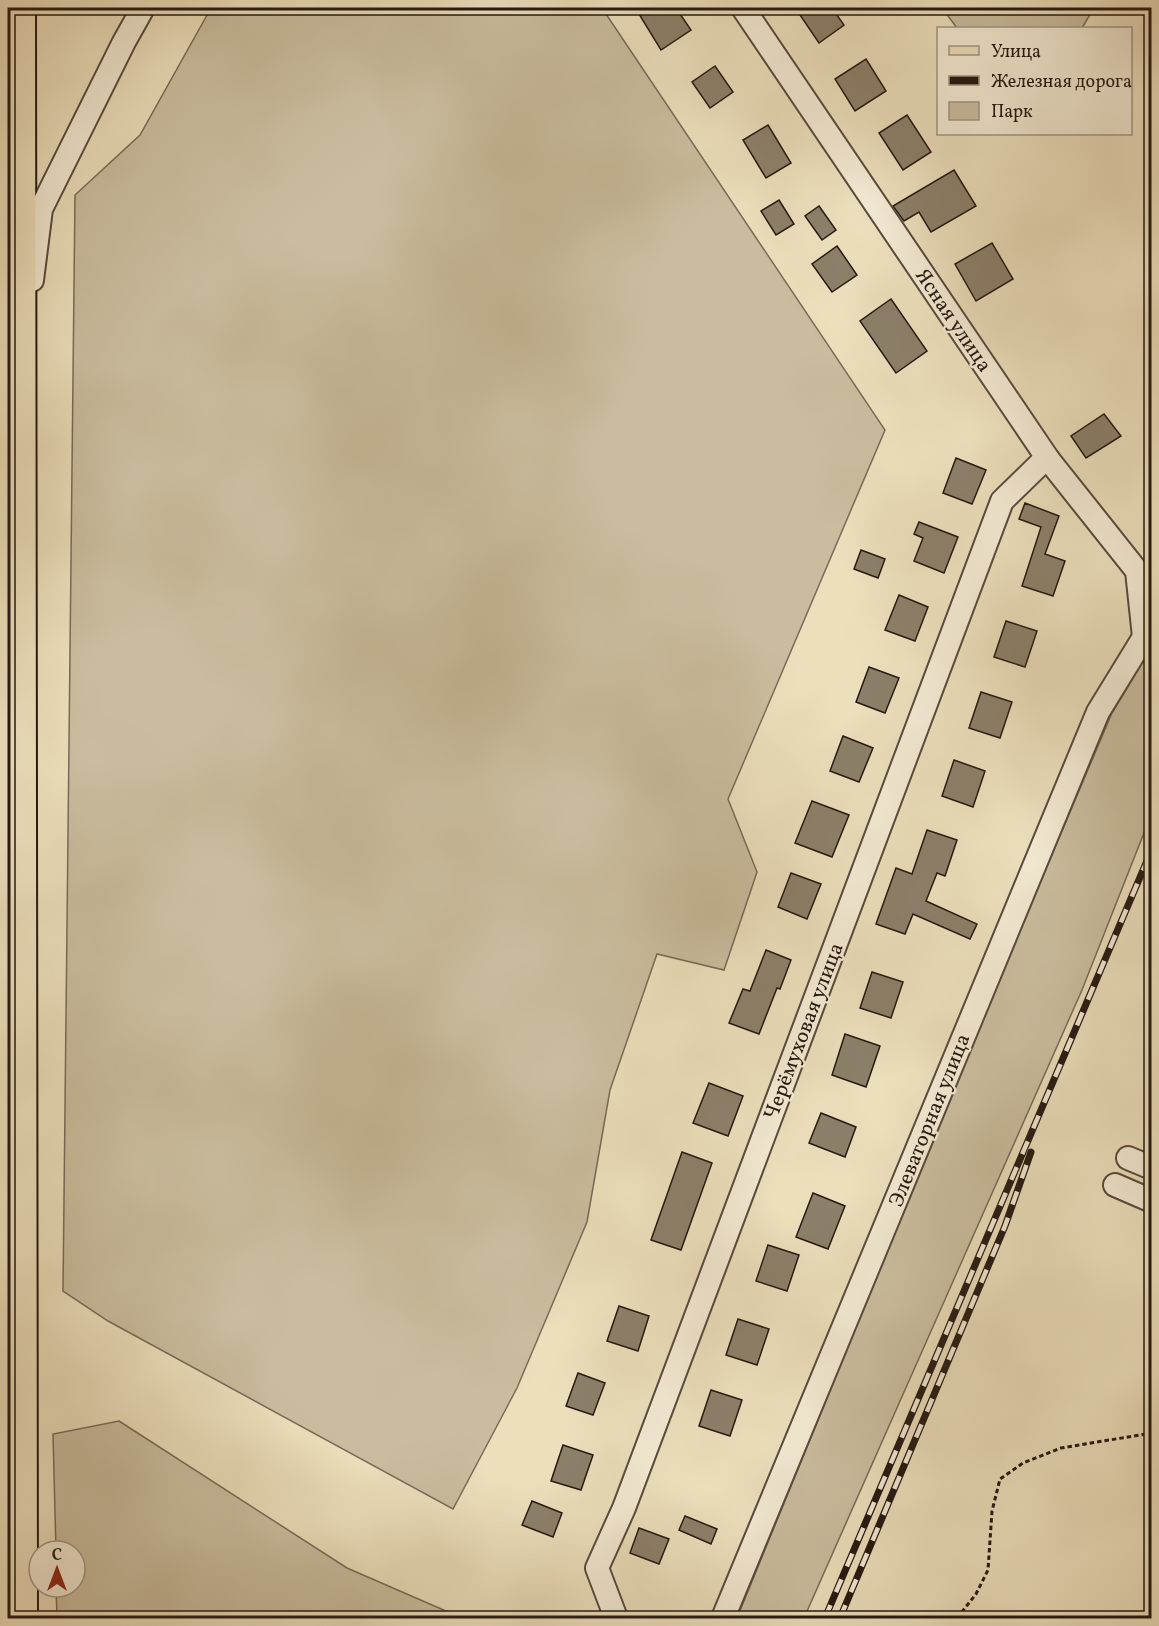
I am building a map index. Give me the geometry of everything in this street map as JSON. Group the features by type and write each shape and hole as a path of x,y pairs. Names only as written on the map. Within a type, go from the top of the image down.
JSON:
{"main road":[{"path":"21,8 23,1618"}],"street":[{"path":"21,362 41,209 124,42 144,8"},
{"name":"Ясная улица","path":"743,8 1048,459 1137,571 1148,634"},
{"name":"Черёмуховая улица","path":"616,1618 597,1568 624,1508 1002,501 1048,459"},
{"name":"Элеваторная улица","path":"723,1618 1098,712 1148,634 1152,615"},
{"path":"1128,1158 1152,1168"},
{"path":"1115,1185 1152,1201"}],"path":[{"path":"957,1618 976,1594 988,1570 992,1511 1000,1479 1023,1462 1061,1448 1152,1433"}],"green space":[{"path":"211,8 602,8 885,430 728,799 757,872 724,970 657,954 610,1090 587,1222 517,1388 453,1509 108,1321 63,1291 75,195 140,135"},
{"path":"942,8 1094,8 1083,27 956,27"},
{"path":"1151,648 1151,815 1082,990 804,1618 737,1618 982,1019 1112,713"},
{"path":"119,1421 347,1568 462,1618 57,1618 56,1599 87,1599 87,1539 56,1539 53,1434"}],"building":[{"path":"649,8 676,8 691,30 661,50 639,14"},
{"path":"812,8 832,8 844,25 819,43 800,15"},
{"path":"866,59 886,91 855,111 835,79"},
{"path":"715,66 733,92 710,108 692,82"},
{"path":"907,115 931,152 903,170 879,133"},
{"path":"768,125 791,163 766,178 743,140"},
{"path":"954,170 976,206 931,232 919,212 904,221 893,206"},
{"path":"779,200 794,224 776,235 761,211"},
{"path":"819,206 836,230 822,240 805,216"},
{"path":"992,243 1013,279 976,301 955,264"},
{"path":"837,246 857,275 832,292 812,264"},
{"path":"891,299 927,351 896,373 860,321"},
{"path":"1104,414 1121,436 1086,458 1071,436"},
{"path":"956,458 986,470 972,504 943,493"},
{"path":"1025,503 1059,516 1045,554 1065,561 1053,596 1022,586 1041,527 1019,519"},
{"path":"919,522 958,537 944,573 914,561 923,538 914,534"},
{"path":"861,550 885,559 878,578 854,569"},
{"path":"899,595 928,607 915,641 885,630"},
{"path":"1006,621 1037,631 1025,667 994,657"},
{"path":"869,667 899,678 885,713 856,702"},
{"path":"981,692 1012,702 1000,738 969,728"},
{"path":"843,736 873,748 859,782 830,771"},
{"path":"954,760 985,771 973,807 942,796"},
{"path":"812,801 849,815 832,857 795,843"},
{"path":"927,830 957,840 945,876 937,873 926,901 977,924 970,939 913,914 905,934 876,924 896,868 912,874"},
{"path":"791,873 821,884 807,919 778,907"},
{"path":"766,950 791,960 759,1034 729,1023 743,989 750,991"},
{"path":"872,972 903,982 891,1018 860,1008"},
{"path":"845,1034 880,1046 866,1087 832,1075"},
{"path":"709,1083 743,1096 728,1136 693,1123"},
{"path":"821,1113 856,1127 845,1157 809,1143"},
{"path":"682,1152 712,1163 681,1250 651,1240"},
{"path":"813,1193 845,1206 828,1249 796,1237"},
{"path":"768,1245 799,1255 787,1291 756,1281"},
{"path":"619,1306 649,1316 638,1351 607,1341"},
{"path":"738,1319 769,1329 757,1365 726,1355"},
{"path":"578,1373 605,1383 593,1415 566,1406"},
{"path":"711,1390 742,1400 730,1436 699,1426"},
{"path":"563,1445 593,1455 581,1490 551,1481"},
{"path":"532,1501 562,1513 553,1537 522,1525"},
{"path":"685,1516 717,1529 711,1544 679,1530"},
{"path":"639,1528 669,1539 659,1564 630,1553"}],"railway":[{"path":"825,1618 1152,849"},
{"path":"840,1618 1005,1226 1031,1152"}]}
